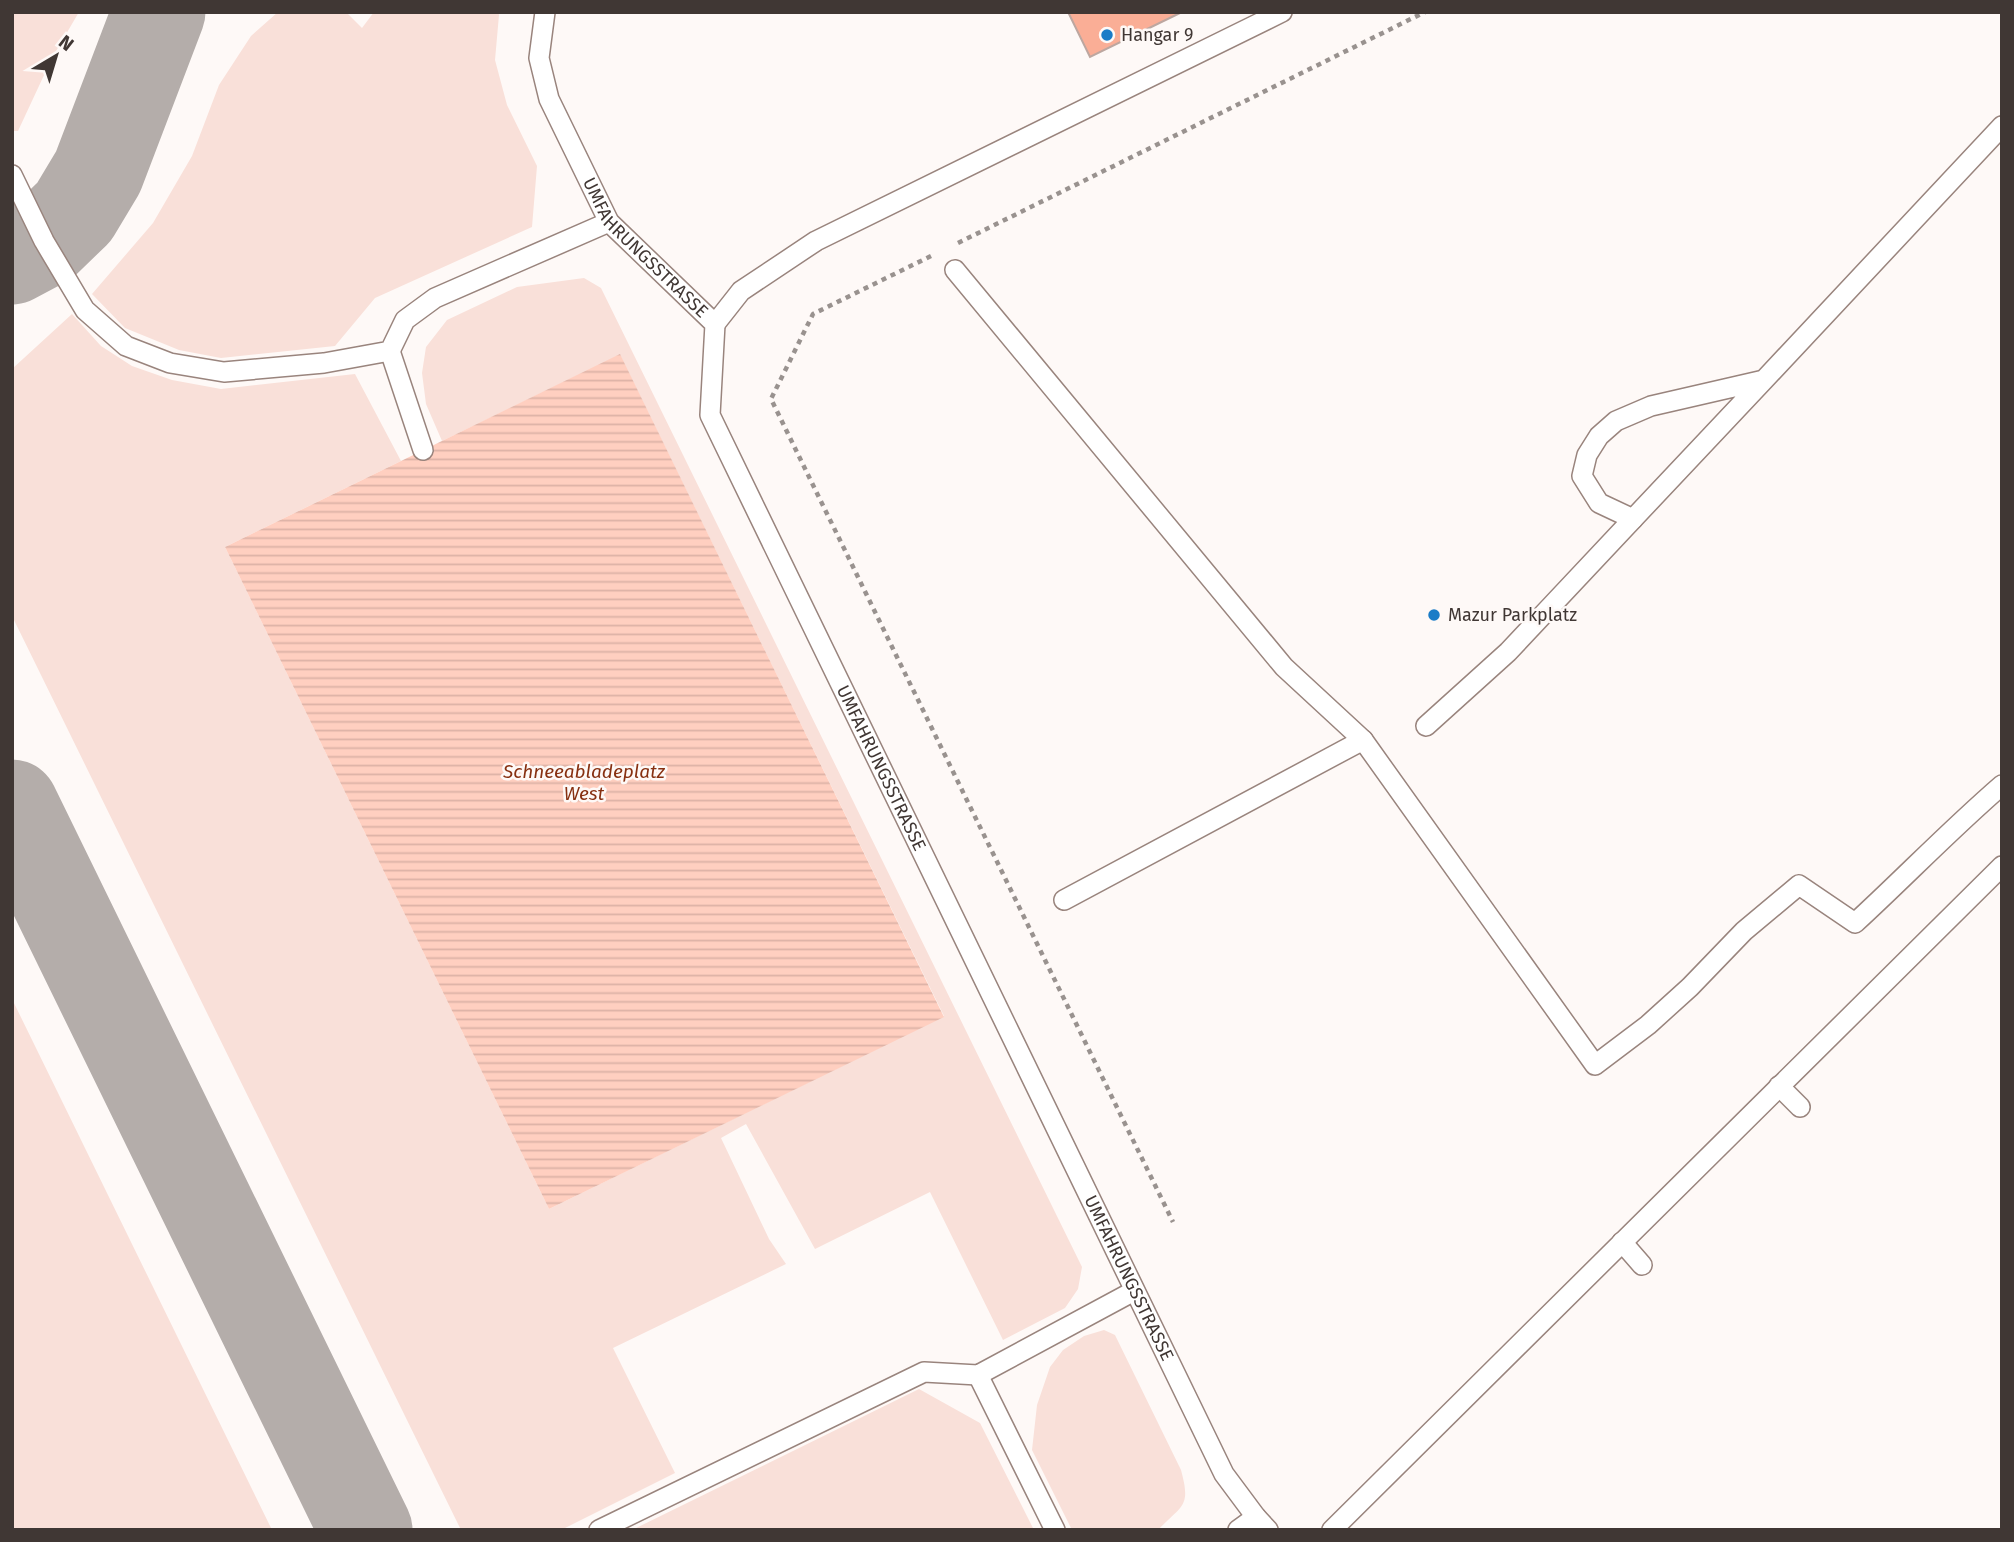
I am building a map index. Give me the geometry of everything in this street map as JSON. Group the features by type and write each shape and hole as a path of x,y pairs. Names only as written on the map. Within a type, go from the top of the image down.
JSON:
{"lane":[{"name":"UMFAHRUNGSSTRASSE","path":"545,12 539,58 550,99 609,222 715,324 710,415 1224,1474 1262,1523"},
{"path":"715,324 741,291 816,241 1282,12"},
{"path":"1426,726 1508,652 2002,126"},
{"path":"12,175 44,241 85,310 126,346 170,363 224,372 324,363 390,351"},
{"path":"423,450 390,351 405,320 435,298 609,222"},
{"path":"955,270 1283,667 1363,740 1595,1065 1690,987 1744,931 1799,885 1855,923 2002,785"},
{"path":"1633,519 1599,503 1582,477 1587,455 1599,436 1616,421 1651,406 1764,380"},
{"path":"1064,900 1363,740"},
{"path":"1332,1530 2002,866"},
{"path":"1779,1086 1800,1107"},
{"path":"1622,1242 1642,1265"},
{"path":"599,1530 923,1371 978,1375 1134,1292"},
{"path":"978,1375 1055,1530"},
{"path":"1238,1530 1262,1523"}],"path":[{"path":"948,247 1424,12"},
{"path":"936,253 813,314 771,399 1173,1222"}],"shaded area":[{"path":"12,12 79,12 52,58 18,131 12,131"},
{"path":"278,12 346,12 362,28 374,12 498,12 495,60 507,105 537,166 532,227 375,298 335,346 221,358 179,350 125,328 92,294 153,223 192,156 219,85 251,36"},
{"path":"584,278 601,288 1082,1267 1078,1289 1065,1308 1003,1340 930,1192 815,1249 746,1124 721,1138 769,1239 786,1264 613,1348 675,1473 561,1530 461,1530 12,616 12,369 72,314 101,346 132,366 172,380 221,389 355,374 401,461 225,547 549,1209 944,1016 620,355 442,441 426,404 422,373 426,347 447,320 517,287"},
{"path":"12,999 272,1530 12,1530"},
{"path":"1104,1330 1115,1335 1181,1470 1185,1491 1183,1504 1158,1530 1072,1530 1032,1450 1037,1405 1050,1367 1063,1350 1084,1336"},
{"path":"919,1389 980,1423 1034,1530 632,1530"}],"water":[{"name":"Schneeabladeplatz West","path":"620,354 944,1017 549,1209 225,547"}],"building":[{"name":"Hangar 9","path":"1068,12 1182,12 1090,57"}],"taxiway":[{"path":"12,258 44,241 74,212 98,172 159,12"},
{"path":"12,806 366,1530"}],"place":[{"name":"Hangar 9","path":"1107,35"},
{"name":"Mazur Parkplatz","path":"1434,615"}]}
